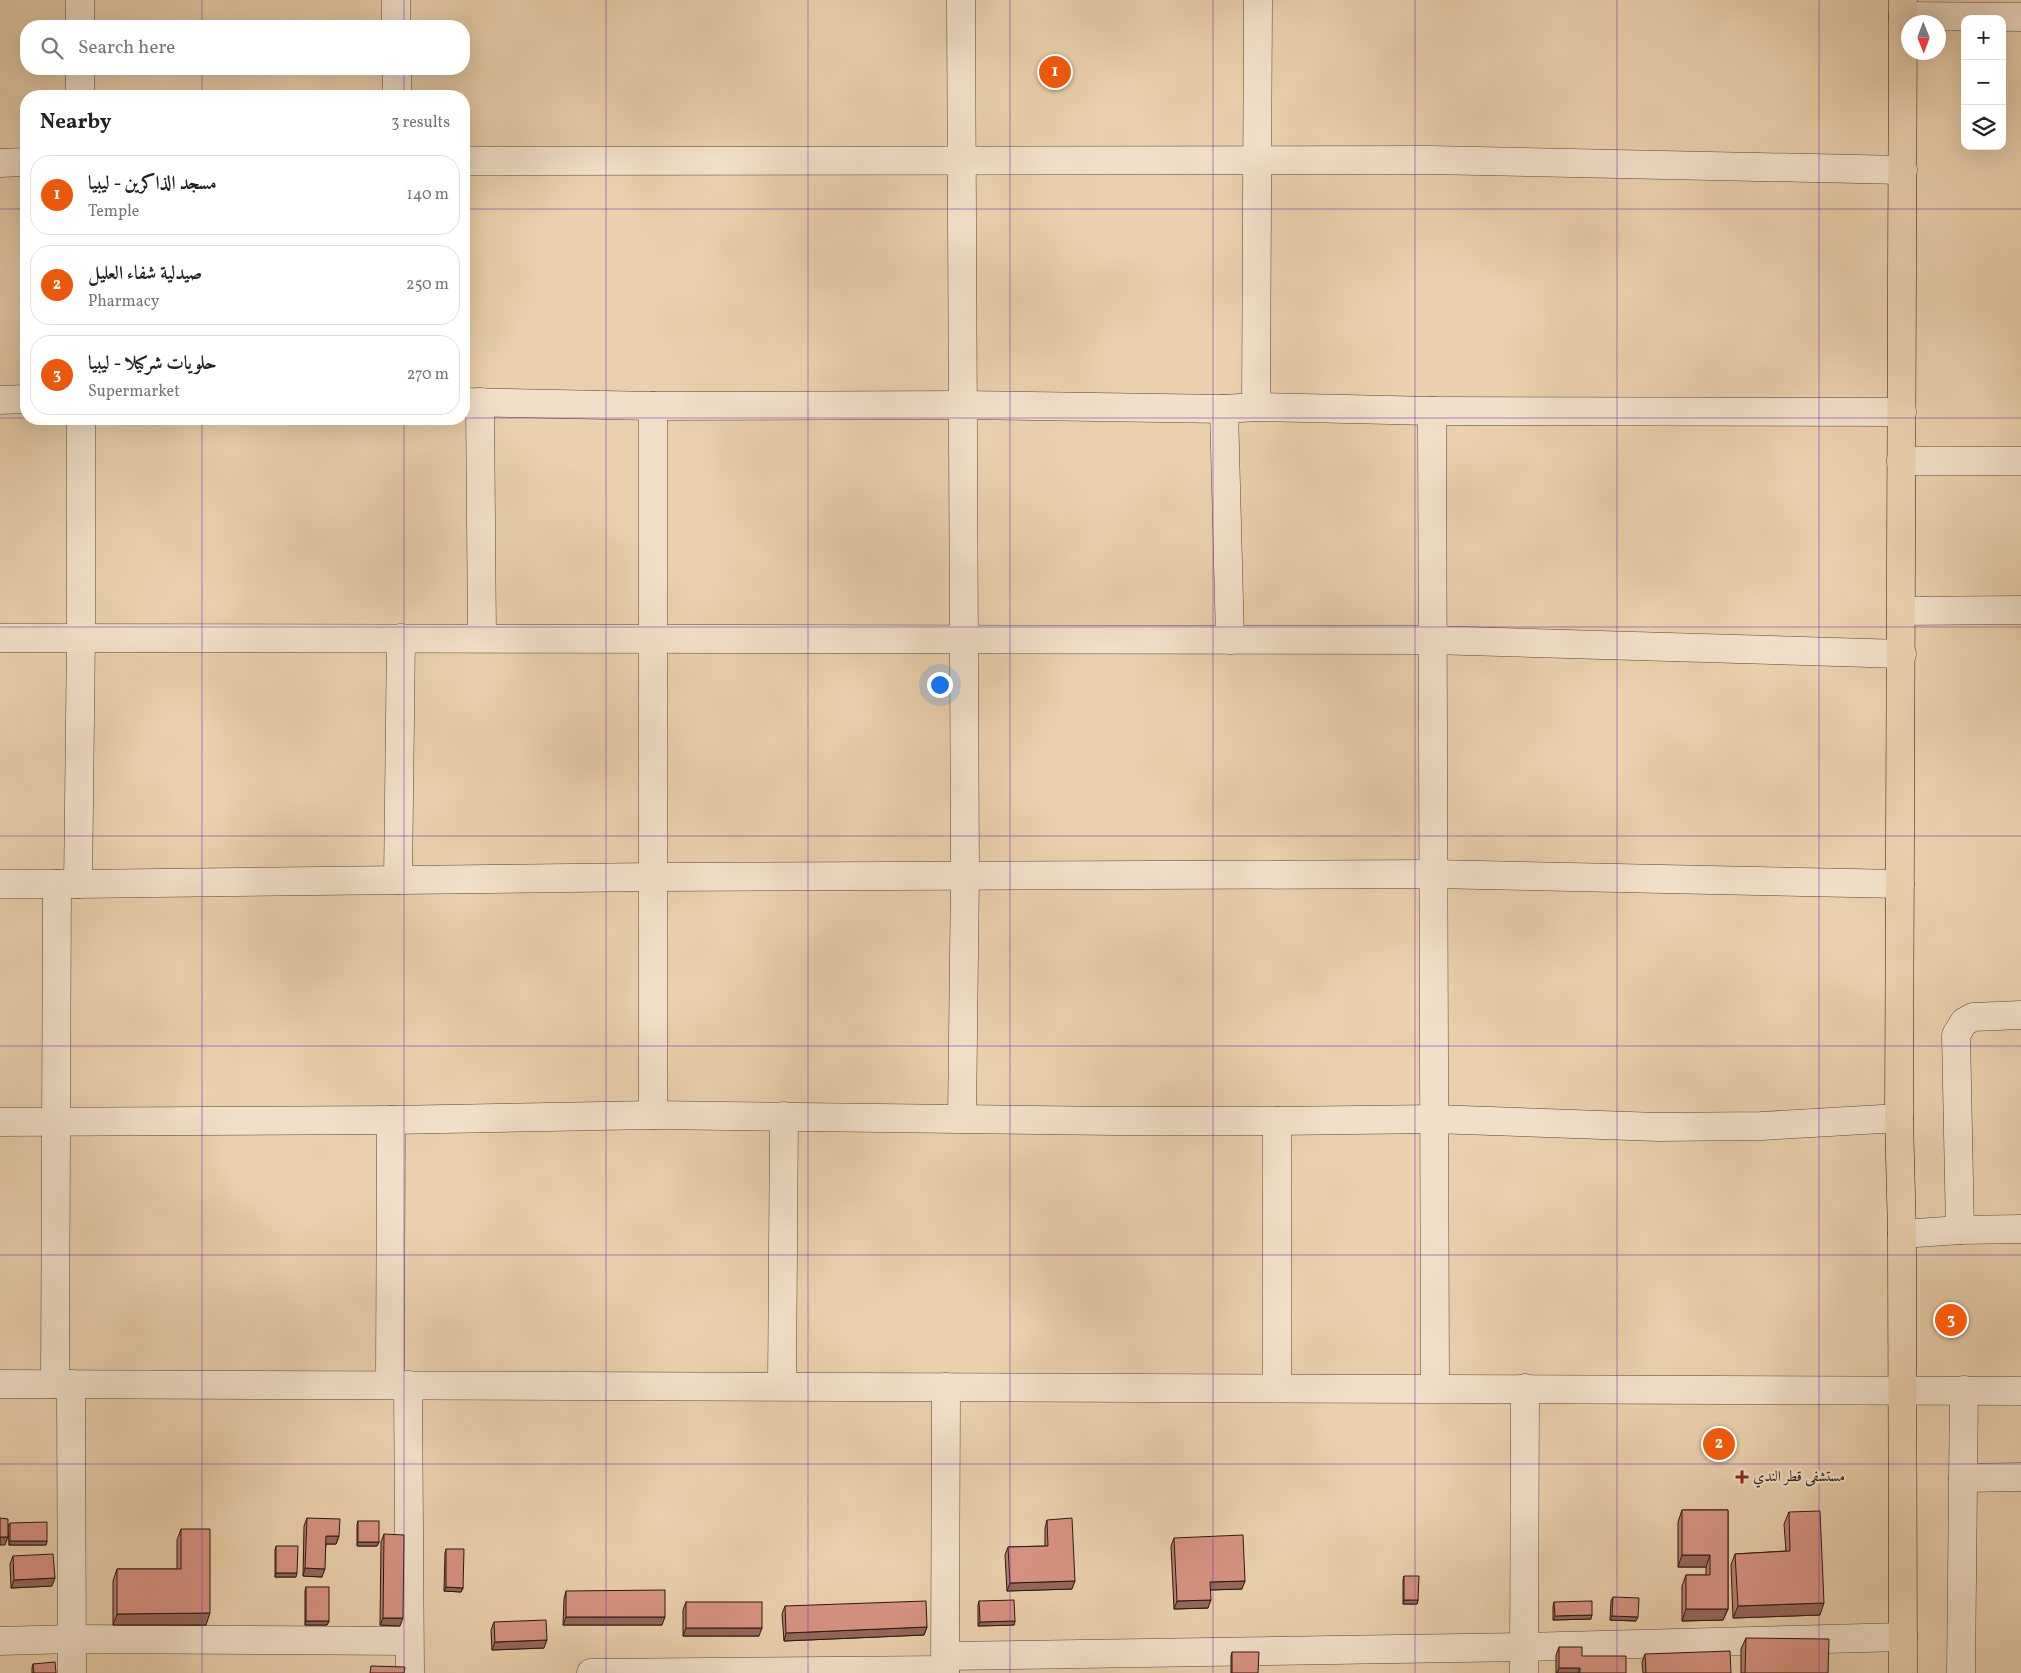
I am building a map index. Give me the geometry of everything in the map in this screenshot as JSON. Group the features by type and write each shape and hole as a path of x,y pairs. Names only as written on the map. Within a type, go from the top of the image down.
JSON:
{"highway":[{"path":"1903,8 1899,1118 1902,1234 1903,1673"}],"street":[{"path":"80,0 80,20"},
{"path":"396,0 396,20"},
{"path":"960,0 965,875 962,1118"},
{"path":"1256,408 1258,0"},
{"path":"1903,8 2021,17"},
{"path":"80,75 80,90"},
{"path":"397,75 397,90"},
{"path":"470,162 1440,160 1903,170"},
{"path":"0,162 20,162"},
{"path":"0,400 20,399"},
{"path":"482,638 472,402 653,406 962,405 1224,410 1256,408 1432,411 1902,412"},
{"path":"653,406 653,1115"},
{"path":"1224,410 1230,640"},
{"path":"1432,411 1435,1388"},
{"path":"72,1673 55,1122 81,637 81,425"},
{"path":"1901,461 2021,461"},
{"path":"1902,611 2021,610"},
{"path":"0,638 1432,640 1902,654"},
{"path":"398,880 401,638"},
{"path":"0,884 652,877 1433,874 1900,884"},
{"path":"1960,1230 1956,1035 1964,1022 1973,1017 2021,1015"},
{"path":"0,1122 391,1120 653,1115 1113,1121 1434,1119 1658,1127 1761,1126 1899,1118"},
{"path":"782,1386 784,1116"},
{"path":"391,1120 410,1673"},
{"path":"1277,1121 1277,1388"},
{"path":"1902,1234 1960,1230 2021,1229"},
{"path":"0,1384 2021,1391"},
{"path":"945,1666 946,1386"},
{"path":"1524,1660 1525,1388"},
{"path":"1961,1673 1964,1390"},
{"path":"1963,1478 2021,1477"},
{"path":"590,1673 945,1666 1524,1660 1903,1637"},
{"path":"0,1641 72,1638 409,1641"}],"building":[{"path":"1682,1510 1728,1510 1728,1609 1686,1609 1686,1575 1710,1575 1710,1555 1682,1555"},
{"path":"1820,1511 1824,1603 1738,1606 1735,1554 1790,1551 1789,1512"},
{"path":"0,1518 8,1519 8,1537 0,1537"},
{"path":"307,1518 340,1519 339,1536 326,1536 325,1569 305,1568"},
{"path":"1072,1518 1075,1581 1010,1583 1008,1547 1048,1546 1047,1520"},
{"path":"358,1521 379,1521 379,1542 358,1542"},
{"path":"47,1522 47,1541 10,1541 10,1523"},
{"path":"181,1529 210,1529 210,1613 117,1614 117,1569 181,1569"},
{"path":"384,1534 404,1535 403,1618 383,1618"},
{"path":"1243,1535 1245,1581 1210,1582 1211,1600 1177,1601 1174,1538"},
{"path":"276,1546 298,1546 297,1573 276,1573"},
{"path":"446,1549 464,1549 463,1588 446,1587"},
{"path":"53,1554 55,1578 14,1580 13,1556"},
{"path":"1404,1576 1419,1576 1418,1600 1404,1600"},
{"path":"306,1587 329,1587 329,1621 306,1621"},
{"path":"665,1590 665,1617 566,1617 566,1591"},
{"path":"1613,1597 1639,1598 1638,1617 1612,1616"},
{"path":"1014,1600 1015,1621 980,1622 979,1601"},
{"path":"926,1601 927,1627 786,1633 785,1606"},
{"path":"1592,1601 1592,1615 1555,1616 1554,1602"},
{"path":"686,1602 762,1602 762,1628 686,1628"},
{"path":"546,1620 547,1640 495,1642 494,1622"},
{"path":"1746,1638 1829,1639 1828,1673 1745,1673"},
{"path":"1559,1647 1582,1647 1582,1656 1626,1656 1626,1673 1580,1673 1580,1668 1559,1668"},
{"path":"1730,1651 1731,1673 1646,1673 1645,1654"},
{"path":"1232,1652 1259,1652 1258,1673 1232,1673"},
{"path":"55,1662 56,1673 34,1673 33,1664"},
{"path":"371,1666 405,1667 404,1673 370,1673"}],"place":[{"name":"مسجد الذاكرين - ليبيا","path":"1055,72"},
{"name":"حلويات شركيلا - ليبيا","path":"1951,1320"},
{"name":"صيدلية شفاء العليل","path":"1719,1444"},
{"name":"مستشفى قطر الندي","path":"1742,1477"}]}
